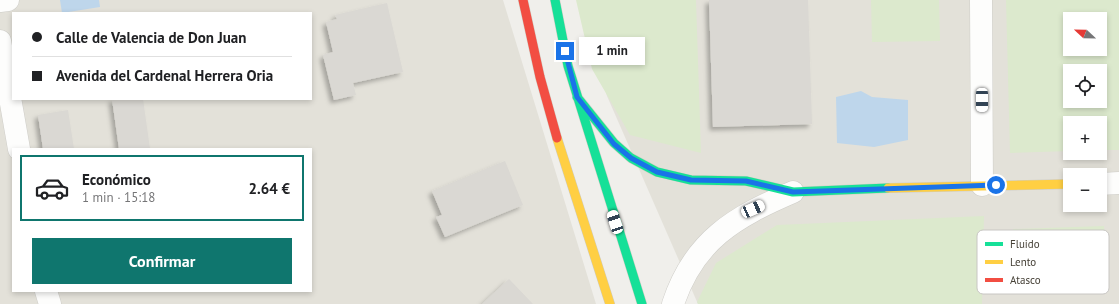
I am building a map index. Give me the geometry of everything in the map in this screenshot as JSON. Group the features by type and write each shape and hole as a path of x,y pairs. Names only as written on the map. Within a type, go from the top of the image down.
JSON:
{"main road":[{"path":"523,0 528,30 546,104 610,304"},
{"path":"555,0 568,66 642,304"},
{"path":"577,97 614,144 631,158 657,172 691,180 746,181 793,192 982,185 1063,184"}],"street":[{"path":"0,1 8,0"},
{"path":"981,0 982,185"},
{"path":"0,41 19,148"},
{"path":"1107,184 1119,183"},
{"path":"673,304 677,291 692,263 707,245 728,225 753,209 793,192"},
{"path":"46,292 50,304"}],"shaded area":[{"path":"0,0 503,0 596,304 0,304"},
{"path":"580,0 1119,0 1119,304 698,304 607,96"}],"green space":[{"path":"576,0 696,0 701,153 630,135 592,69"},
{"path":"871,0 939,0 940,41 872,42"},
{"path":"1006,0 1119,0 1119,150 1107,150 1107,116 1063,116 1063,151 1010,153"},
{"path":"984,216 984,230 977,230 977,294 982,294 982,304 698,304 697,302 716,263 777,225"},
{"path":"1104,226 1104,230 1013,230"}],"water":[{"path":"60,0 99,0 100,7 62,12"},
{"path":"861,91 872,97 908,100 908,140 874,147 837,143 836,97"}],"building":[{"path":"709,0 808,0 812,124 713,127"},
{"path":"387,3 403,72 353,83 356,95 334,100 323,55 333,52 326,22 337,19 335,15"},
{"path":"112,100 143,100 150,148 119,148"},
{"path":"68,110 74,148 43,148 38,115"},
{"path":"505,161 523,205 445,237 436,217 442,215 432,191"},
{"path":"509,279 533,304 482,304"}],"traffic: fast":[{"path":"555,0 568,66 642,304"},
{"path":"577,97 614,143 631,158 657,172 691,180 746,181 793,192 888,188"}],"traffic: slow":[{"path":"557,138 610,304"},
{"path":"888,188 1063,184"}],"traffic: jam":[{"path":"523,0 540,77 557,138"}],"route":[{"path":"565,51 577,97 614,144 631,158 657,172 691,180 746,181 793,192 996,185"}]}
